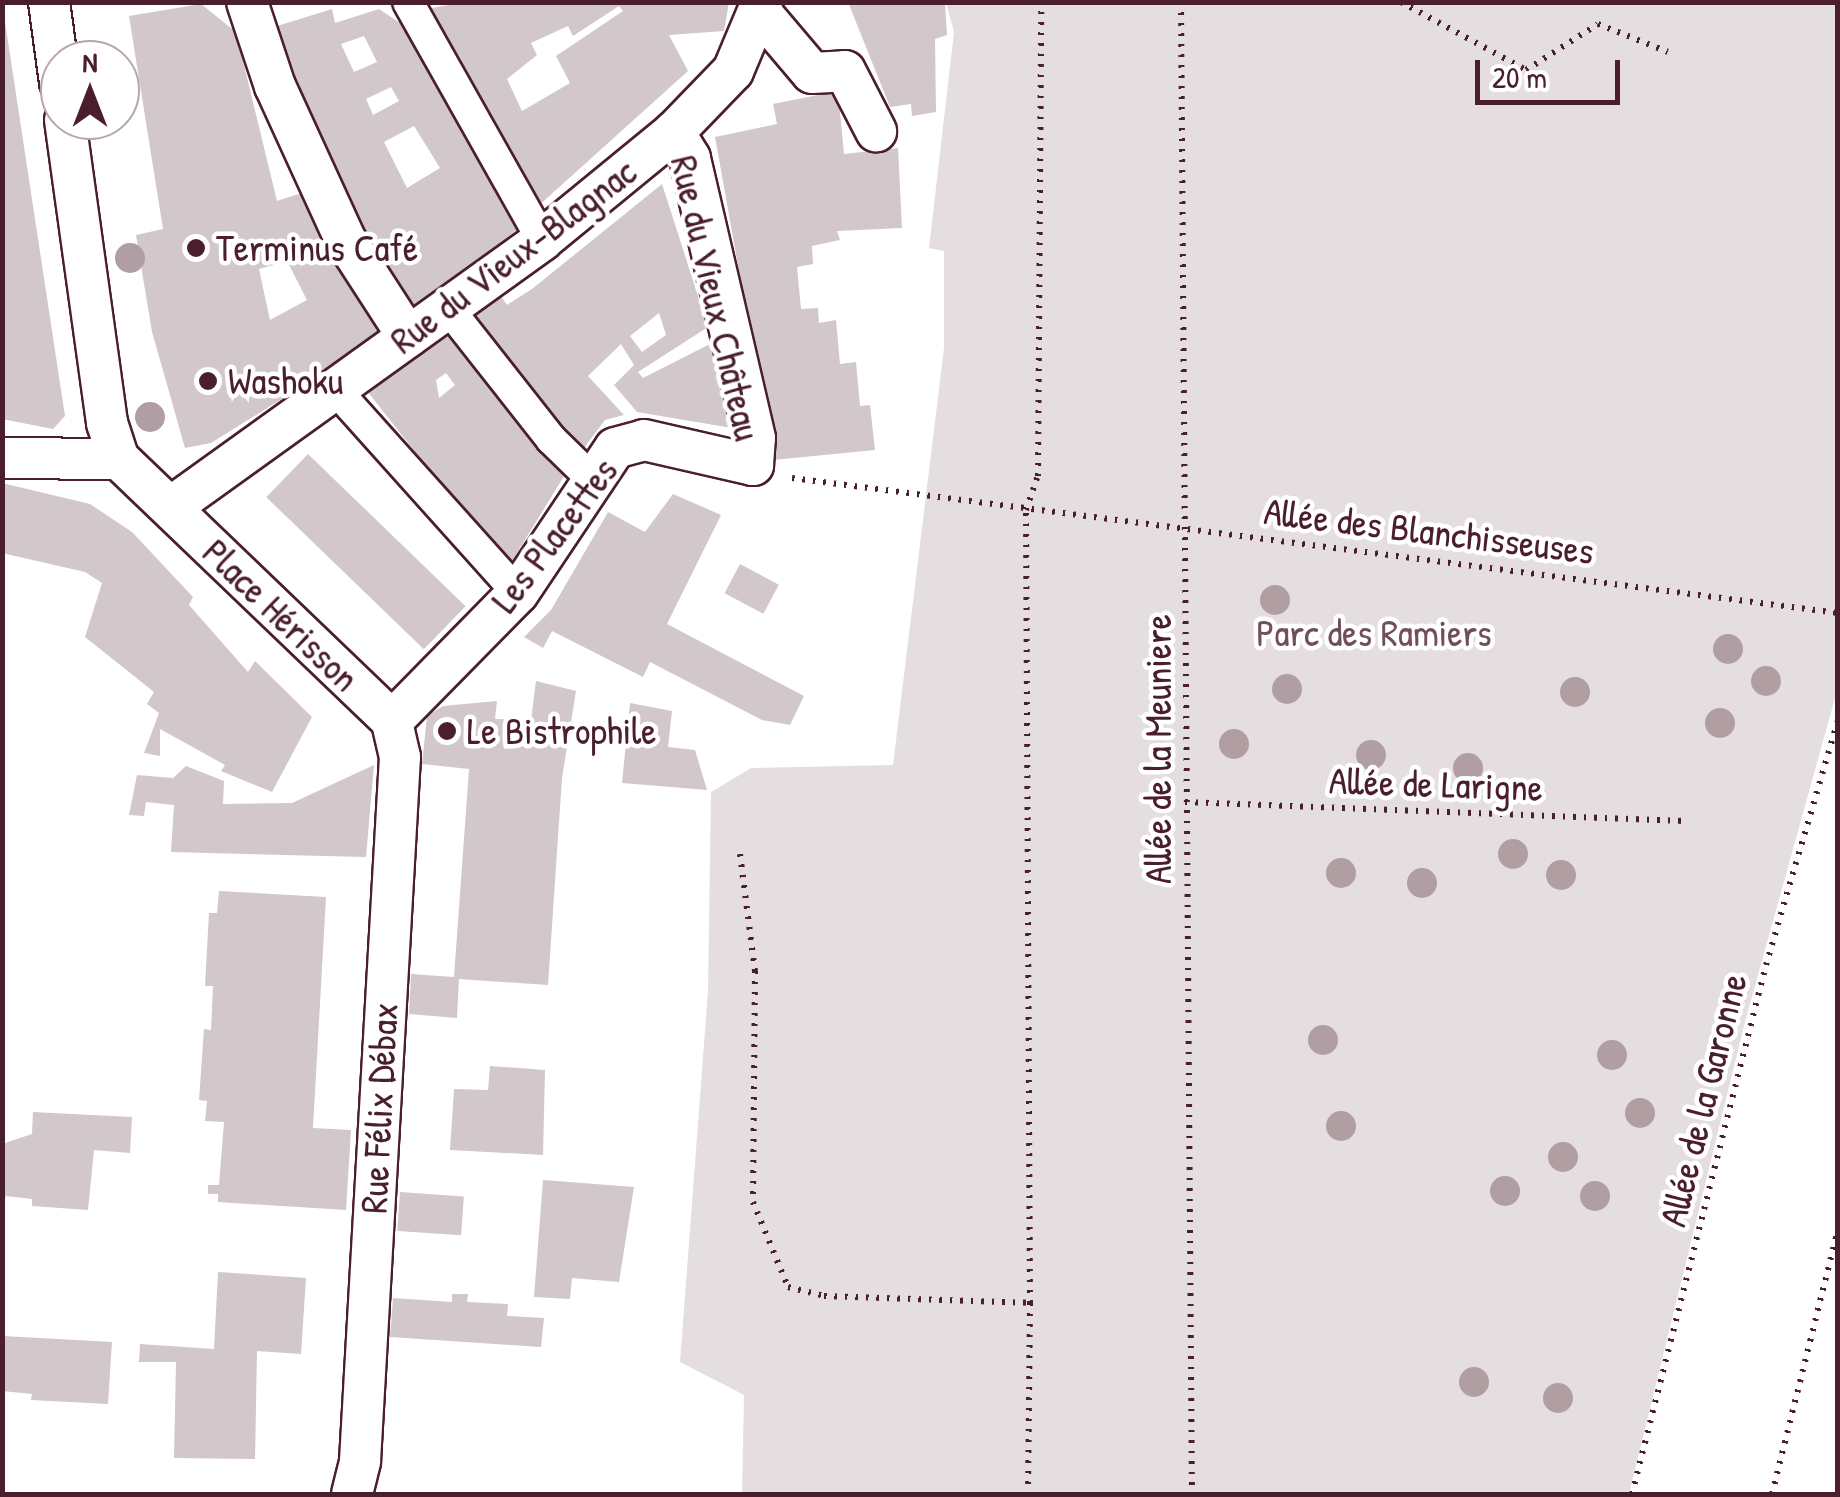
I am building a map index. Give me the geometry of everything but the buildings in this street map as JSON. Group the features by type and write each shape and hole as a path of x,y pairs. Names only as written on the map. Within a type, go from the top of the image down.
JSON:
{"street":[{"path":"247,2 274,86 346,241 408,337"},
{"path":"408,2 542,240"},
{"path":"49,3 54,40"},
{"path":"762,8 812,73 845,72 876,131"},
{"name":"Rue du Vieux-Blagnac","path":"171,507 542,240 674,132 733,71 762,8"},
{"name":"Rue du Vieux Château","path":"674,132 694,176 755,438 753,465"},
{"path":"2,458 96,464 119,459 107,423 68,140"},
{"path":"448,308 551,439 595,482"},
{"path":"334,388 518,592"},
{"name":"Les Placettes","path":"392,720 518,592 615,448 644,440 753,465"},
{"name":"Place Hérisson","path":"119,459 392,720"},
{"name":"Rue Félix Débax","path":"352,1494 360,1461 400,756 392,720"}],"path":[{"path":"1028,1494 1026,510 1038,476 1041,2"},
{"name":"Allée de la Meuniere","path":"1180,2 1192,1494"},
{"path":"1401,2 1526,70 1598,24 1668,52"},
{"name":"Allée des Blanchisseuses","path":"806,479 1838,612"},
{"name":"Allée de la Garonne","path":"1632,1494 1761,984 1838,722"},
{"name":"Allée de Larigne","path":"1185,802 1685,820"},
{"path":"740,854 755,971 753,1202 788,1287 824,1296 1030,1303"},
{"path":"1772,1494 1838,1229"}],"green space":[{"name":"Parc des Ramiers","path":"946,3 1837,3 1837,691 1745,1022 1629,1494 742,1494 744,1395 680,1362 708,991 711,792 751,768 893,765 944,348 944,251 929,248 954,32"}],"place":[{"name":"Terminus Café","path":"196,248"},
{"name":"Washoku","path":"208,381"},
{"name":"Le Bistrophile","path":"447,731"}]}
